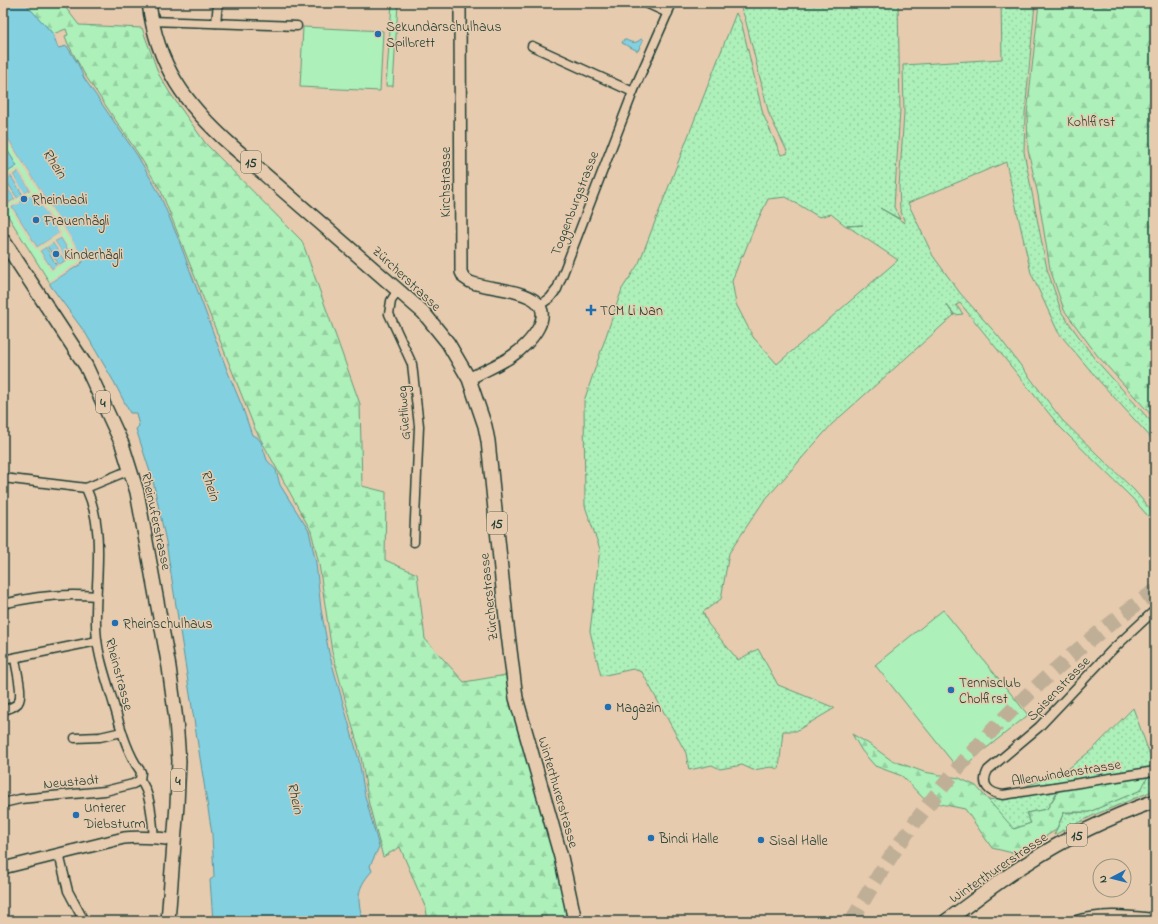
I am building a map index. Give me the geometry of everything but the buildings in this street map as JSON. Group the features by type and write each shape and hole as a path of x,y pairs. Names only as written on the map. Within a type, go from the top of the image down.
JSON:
{"main road":[{"name":"Zürcherstrasse","path":"148,3 151,21 159,49 167,68 179,89 208,124 423,312 448,343 469,379 480,408 488,441 512,671"},
{"name":"Rheinuferstrasse","path":"3,240 86,366 110,416 131,470 143,518 169,667 176,720 179,761 174,840"},
{"name":"Winterthurerstrasse","path":"512,671 516,698 561,857 575,921"},
{"name":"Winterthurerstrasse","path":"946,921 1025,864 1054,847 1117,816 1155,801"},
{"name":"4","path":"168,921 174,840"}],"street":[{"path":"216,23 218,3"},
{"name":"Kirchstrasse","path":"460,3 462,272 464,278 470,282 530,297 540,305"},
{"path":"646,3 668,13"},
{"name":"Toggenburgstrasse","path":"540,305 550,298 557,289 633,92 672,3"},
{"path":"151,21 297,26"},
{"path":"532,46 633,92"},
{"name":"Güetliweg","path":"398,290 390,301 389,314 412,364 420,426 414,542"},
{"path":"469,379 511,356 522,348 532,337 542,320 540,305"},
{"path":"3,478 86,488 131,470"},
{"name":"Rheinstrasse","path":"86,488 93,506 98,530 96,596 97,641 122,732 135,764 140,772 140,780 145,786 154,837"},
{"path":"3,604 40,596 64,594 96,596"},
{"name":"Spisenstrasse","path":"985,783 985,776 988,770 1039,727 1112,650 1155,610"},
{"path":"3,660 97,641"},
{"path":"3,710 11,708 17,704 20,698 15,658"},
{"path":"76,738 100,737 122,732"},
{"name":"Allenwindenstrasse","path":"985,783 988,789 996,794 1003,795 1155,771"},
{"name":"Neustadt","path":"3,803 20,799 105,791 133,784 140,780"},
{"path":"3,868 124,838 154,837 174,840"},
{"path":"59,854 68,891 84,921"},
{"path":"1073,921 1106,914 1155,918"}],"green space":[{"path":"33,3 62,3 79,25 142,28 159,75 206,144 302,241 360,404 362,486 386,492 385,560 417,574 425,639 464,682 512,674 574,921 428,921 426,909 400,847 383,857 369,804 361,757 332,652 319,564 311,531 255,429 161,191 137,152 85,75 68,44 65,36 68,35 66,29 53,34 27,6"},
{"path":"392,3 398,3 393,86 386,86"},
{"path":"739,3 898,3 900,110 894,207 900,219 880,208 905,223 900,209 899,187 904,113 903,65 1002,59 1001,3 1035,3 1025,113 1024,152 1047,269 1062,313 1094,358 1155,426 1155,442 1101,383 1058,332 1031,273 1006,162 908,203 933,256 960,293 999,337 1062,420 1134,490 1155,515 1155,524 1133,499 1060,427 960,303 956,305 963,314 955,315 946,304 954,315 832,424 763,502 729,553 721,599 703,612 708,624 738,660 758,649 778,685 835,708 796,731 783,731 779,769 771,767 753,770 742,765 720,769 712,765 689,770 686,753 642,672 633,669 601,676 590,631 600,549 585,506 584,401 622,289 639,263 736,13 742,25 763,114 781,155 788,153 769,114 745,18","holes":["786,197 819,217 831,214 846,226 863,225 847,226 898,260 777,364 753,337 736,304 732,281 742,255 743,256 768,199"]},
{"name":"Kohlfirst","path":"1039,3 1155,3 1155,419 1097,355 1064,310 1050,269 1038,195 1028,150 1027,114"},
{"path":"303,27 383,31 380,91 300,87"},
{"name":"Rheinbadi","path":"3,131 85,260 50,283 3,208"},
{"name":"Tennisclub Cholfirst","path":"943,610 1028,715 959,770 875,665"},
{"path":"1133,708 1150,755 1155,753 1155,790 1094,815 1054,835 1064,813 1089,812 1141,790 1149,769 1019,789 1068,769 1094,748"},
{"path":"852,734 891,760 924,772 959,778 976,786 1014,829 1031,823 1026,813 1047,809 1059,790 1148,776 1141,790 1089,812 1064,812 1056,830 1017,854 992,848 965,809 926,801 902,776 875,766 862,751"},
{"path":"1058,790 1047,809 1026,813 1031,823 1013,829 988,800"}],"water":[{"name":"Rhein","path":"3,3 25,3 53,34 58,48 67,46 78,64 84,78 137,155 159,193 178,238 252,435 257,437 261,442 267,460 276,470 280,485 309,531 316,563 321,609 329,653 359,760 365,796 379,847 370,866 372,871 363,883 359,894 363,921 213,921 210,880 214,877 212,834 166,542 153,481 136,429 139,426 136,413 130,413 86,334 50,285 50,283 81,264 84,260 3,131"},
{"path":"624,39 632,42 637,42 641,39 643,40 638,51 622,43"},
{"path":"3,143 17,166 6,173 3,170"},
{"path":"19,171 30,190 24,194 13,175"},
{"path":"11,176 23,195 17,198 5,179"},
{"path":"3,180 15,199 9,203 3,193"},
{"name":"Frauenhägli","path":"34,193 60,233 37,247 12,207"},
{"name":"Kinderhägli","path":"61,238 72,256 66,260 55,241"},
{"name":"Kinderhägli","path":"53,243 65,261 59,265 47,246"},
{"name":"Kinderhägli","path":"46,247 57,266 52,269 40,251"}],"pier":[{"path":"3,131 85,260 81,262 81,265 80,264 50,283 49,281 82,260 3,134"},
{"path":"18,169 32,190 9,205 3,196 3,193 9,203 15,199 3,181 3,178","holes":["18,171 30,190 25,193 13,175","11,176 23,194 17,198 5,180"]},
{"path":"33,192 36,192 62,233 37,249 10,207","holes":["34,194 59,233 37,247 12,207 20,204 20,202"]},
{"path":"60,236 74,257 51,271 38,250","holes":["61,238 72,256 67,260 55,241","53,243 65,261 59,265 47,247","46,247 57,265 52,269 40,251"]}],"tunnel":[{"path":"852,921 880,873 912,826 984,739 1024,698 1066,660 1110,624 1155,591"}],"place":[{"name":"Sekundarschulhaus Spilbrett","path":"378,34"},
{"name":"Rheinbadi","path":"24,199"},
{"name":"Frauenhägli","path":"36,220"},
{"name":"Kinderhägli","path":"56,254"},
{"name":"TCM Li Nan","path":"591,310"},
{"name":"Rheinschulhaus","path":"115,623"},
{"name":"Tennisclub Cholfirst","path":"951,690"},
{"name":"Magazin","path":"608,707"},
{"name":"Unterer Diebsturm","path":"76,815"},
{"name":"Bindi Halle","path":"651,838"},
{"name":"Sisal Halle","path":"761,840"}]}
